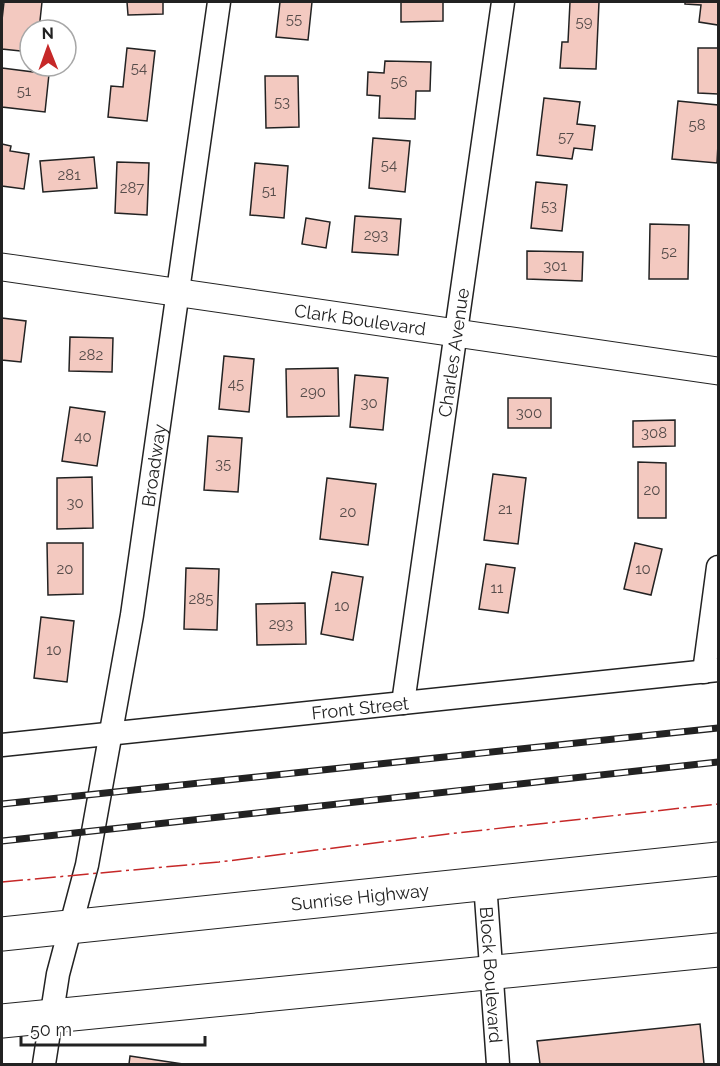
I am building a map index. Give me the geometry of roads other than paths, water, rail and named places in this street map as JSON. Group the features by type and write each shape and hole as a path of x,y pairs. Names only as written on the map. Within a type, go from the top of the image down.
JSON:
{"highway":[{"name":"Sunrise Highway","path":"2,934 718,859"},
{"path":"2,1021 718,950"}],"street":[{"name":"Broadway","path":"44,1065 58,974 87,865 132,615 219,2"},
{"name":"Charles Avenue","path":"403,703 502,2"},
{"name":"Clark Boulevard","path":"2,267 718,371"},
{"path":"711,671 718,567"},
{"name":"Front Street","path":"2,745 711,671"},
{"name":"Block Boulevard","path":"485,883 498,1065"}],"railway":[{"path":"2,804 718,728"},
{"path":"2,841 718,762"}]}
